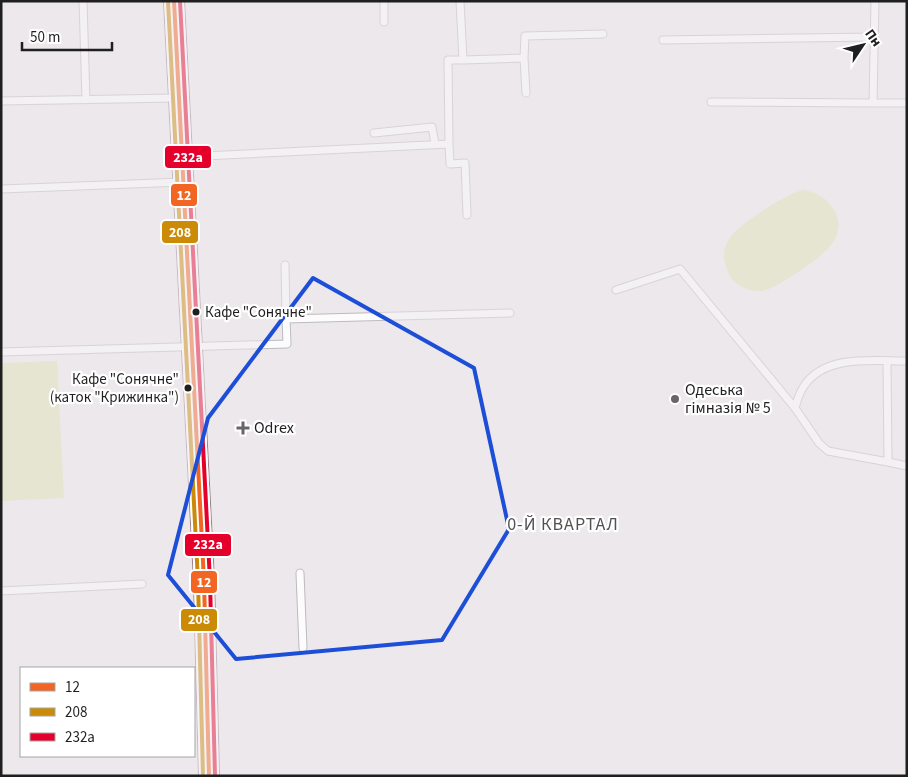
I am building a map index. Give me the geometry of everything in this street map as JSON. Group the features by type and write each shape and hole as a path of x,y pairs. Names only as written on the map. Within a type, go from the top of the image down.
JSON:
{"main road":[{"path":"174,1 204,572 209,776"}],"lane":[{"path":"83,1 86,100"},
{"path":"384,1 384,22"},
{"path":"460,1 463,60"},
{"path":"873,103 875,1"},
{"path":"526,93 525,36 603,34"},
{"path":"663,40 874,37"},
{"path":"467,215 465,163 450,164 448,60 524,58"},
{"path":"1,101 179,98"},
{"path":"711,102 907,103"},
{"path":"374,133 432,127 435,144"},
{"path":"182,157 449,144"},
{"path":"1,189 183,182"},
{"path":"1,352 287,344 284,265"},
{"path":"616,290 680,269 795,408 819,444 828,451 907,466"},
{"path":"286,319 510,313"},
{"path":"888,361 888,462"},
{"path":"795,408 802,388 810,379 840,362 907,361"},
{"path":"300,573 303,648"},
{"path":"1,591 142,584"}],"highlighted area":[{"path":"313,278 474,368 509,529 442,640 236,659 168,575 208,418"}],"green space":[{"path":"804,190 822,197 829,203 838,218 836,236 831,245 802,269 769,289 755,291 740,286 731,278 725,263 724,251 729,239 742,226 764,210"},
{"path":"57,361 64,498 1,501 1,363"}],"transit line":[{"name":"208","path":"168,1 198,581 203,776"},
{"name":"12","path":"174,1 204,581 209,776"},
{"name":"232а","path":"180,1 210,581 215,776"}],"place":[{"name":"Кафе \"Сонячне\"","path":"196,312"},
{"name":"Кафе \"Сонячне\" (каток \"Крижинка\")","path":"188,388"},
{"name":"Одеська гімназія № 5","path":"675,399"},
{"name":"Odrex","path":"243,428"}],"district":[{"name":"0-Й КВАРТАЛ","path":"563,524"}]}
